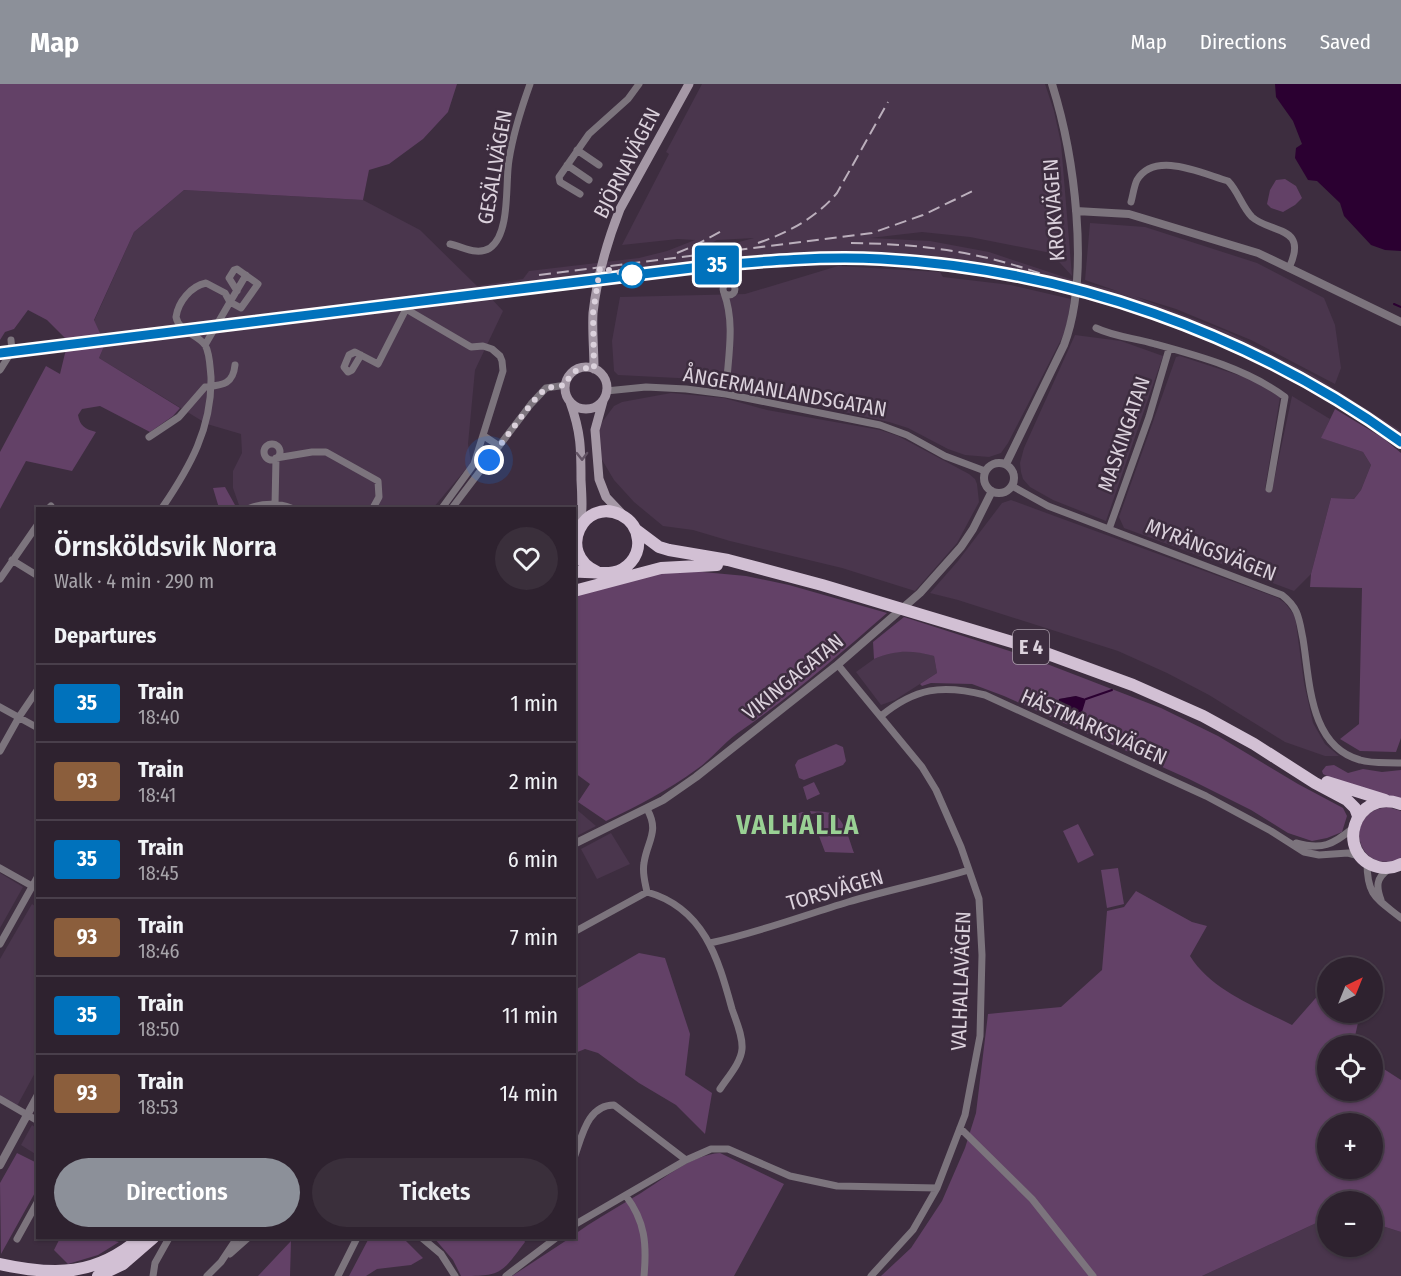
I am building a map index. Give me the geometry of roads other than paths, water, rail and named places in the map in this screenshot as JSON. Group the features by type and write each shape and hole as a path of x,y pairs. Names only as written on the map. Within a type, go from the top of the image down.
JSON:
{"highway":[{"path":"597,572 586,566 579,556 576,545 577,532 588,518 599,512 622,515"},
{"name":"E 4","path":"622,515 635,529 659,547 704,555 822,585 977,630 1082,665 1133,685 1203,716 1254,744 1330,792 1347,800 1355,808 1358,816"},
{"path":"626,568 637,553 638,541 635,529"},
{"name":"E 4","path":"576,572 609,574 626,568 666,561 748,567"},
{"path":"576,590 661,568 717,565"},
{"name":"E 4","path":"1298,771 1340,787 1396,803"},
{"path":"1396,803 1373,804 1358,816 1353,828 1356,849 1364,859 1374,866 1397,867"},
{"path":"0,1264 38,1274 57,1275 75,1272 106,1262 139,1239"},
{"path":"98,1276 123,1264 152,1239"}],"main road":[{"name":"BJÖRNAVÄGEN","path":"594,369 593,313 605,249 620,209 689,84"},
{"path":"577,532 583,507 582,448 566,385 570,376 577,369 584,367 594,369 604,378 605,395 595,430 599,479 606,497 622,515"},
{"path":"569,400 576,406 586,409 596,406 605,395"}],"street":[{"name":"GESÄLLVÄGEN","path":"450,244 473,251 482,251 491,247 498,238 502,229 506,201 508,161 530,84"},
{"path":"580,194 559,180 567,165 591,131 628,99 639,84"},
{"name":"KROKVÄGEN","path":"1006,465 1064,345 1071,325 1075,297 1076,211 1066,140 1052,84"},
{"path":"577,150 599,165"},
{"path":"567,165 589,180"},
{"path":"1131,202 1136,182 1142,173 1151,167 1171,165 1228,181 1234,187 1249,214 1290,236 1295,251 1289,268"},
{"path":"1076,211 1115,212 1156,221 1240,246 1401,322"},
{"path":"163,507 189,465 203,435 209,414 210,368 205,345 181,327 177,321 180,305 191,290 202,284 211,284 225,293 230,302 241,308 258,284 237,269 231,273 230,280 237,291"},
{"path":"205,345 246,275"},
{"path":"726,296 731,339 726,394"},
{"path":"361,355 378,364 406,309 471,347 483,346 492,349 500,356 503,371 474,464 443,507"},
{"path":"1096,328 1109,334 1231,368 1285,396 1269,489"},
{"path":"0,370 12,351 11,340"},
{"name":"MASKINGATAN","path":"1109,529 1149,417 1169,349"},
{"path":"149,437 179,417 205,387 222,386 227,383 234,373 235,365"},
{"path":"453,507 543,391 554,386 566,385"},
{"name":"ÅNGERMANLANDSGATAN","path":"605,395 659,387 726,394 894,429 945,456 985,471"},
{"path":"484,436 500,446"},
{"path":"254,507 272,507 276,458 320,451 378,481 380,497 374,507"},
{"path":"995,463 1006,465 1013,474 1012,486 1004,492 992,491 984,482 985,471 995,463"},
{"name":"MYRÄNGSVÄGEN","path":"1012,486 1040,502 1281,595 1292,603 1299,619 1312,703 1329,739 1337,748 1352,758 1362,761 1401,763"},
{"name":"VIKINGAGATAN","path":"576,843 663,800 696,777 838,665 921,593 961,547 992,491"},
{"path":"0,579 36,527"},
{"path":"12,560 36,575"},
{"name":"VALHALLAVÄGEN","path":"838,665 910,751 936,790 962,847 979,899 982,955 980,1036 965,1114 937,1188 913,1230 871,1276"},
{"name":"HÄSTMARKSVÄGEN","path":"880,716 891,707 917,693 951,688 985,695 1206,796 1305,852 1318,855 1348,853 1364,859"},
{"path":"0,751 36,692"},
{"path":"0,707 36,727"},
{"path":"647,809 652,819 653,829 644,865 647,892"},
{"name":"HÄSTMARKSVÄGEN","path":"1289,841 1309,847 1323,847 1335,842 1353,828"},
{"path":"1364,859 1370,890 1401,918"},
{"path":"1382,903 1377,886 1378,879 1397,867"},
{"path":"0,868 35,885 0,944"},
{"name":"TORSVÄGEN","path":"710,943 969,870"},
{"path":"576,931 647,892 664,897 680,906 694,920 710,943 723,975 742,1043 739,1058 720,1089"},
{"path":"0,1166 36,1099"},
{"path":"0,1100 36,1120"},
{"path":"576,1153 592,1114 604,1105 614,1105 686,1160"},
{"path":"960,1128 1032,1199 1093,1276"},
{"path":"576,1224 686,1160 702,1152 723,1148 790,1176 837,1186 937,1188"},
{"path":"626,1196 636,1210 643,1228 644,1276"},
{"path":"17,1239 36,1205"},
{"path":"153,1276 155,1263 168,1239"},
{"path":"221,1262 236,1239"},
{"path":"207,1276 247,1239"},
{"path":"338,1276 356,1239"},
{"path":"423,1239 446,1260 455,1276"},
{"path":"540,1251 545,1239"},
{"path":"506,1276 555,1239"}],"waterway":[{"path":"1394,304 1401,307"},
{"path":"1086,699 1112,690"}],"railway":[{"path":"758,243 801,223 829,202 837,193 888,102"},
{"path":"539,275 872,233 923,215 977,189"},
{"path":"677,253 725,229"},
{"path":"851,243 948,250 971,254 1042,274"},
{"path":"474,293 697,266 787,259 908,261 983,270 1058,285 1131,305 1202,332 1271,363 1338,400 1401,442"}],"train":[{"name":"35","path":"0,353 708,266 831,258 880,259 979,268 1009,274 1086,291 1173,320 1257,356 1306,382 1378,425 1401,442"}],"district":[{"name":"VALHALLA","path":"798,825"}]}
